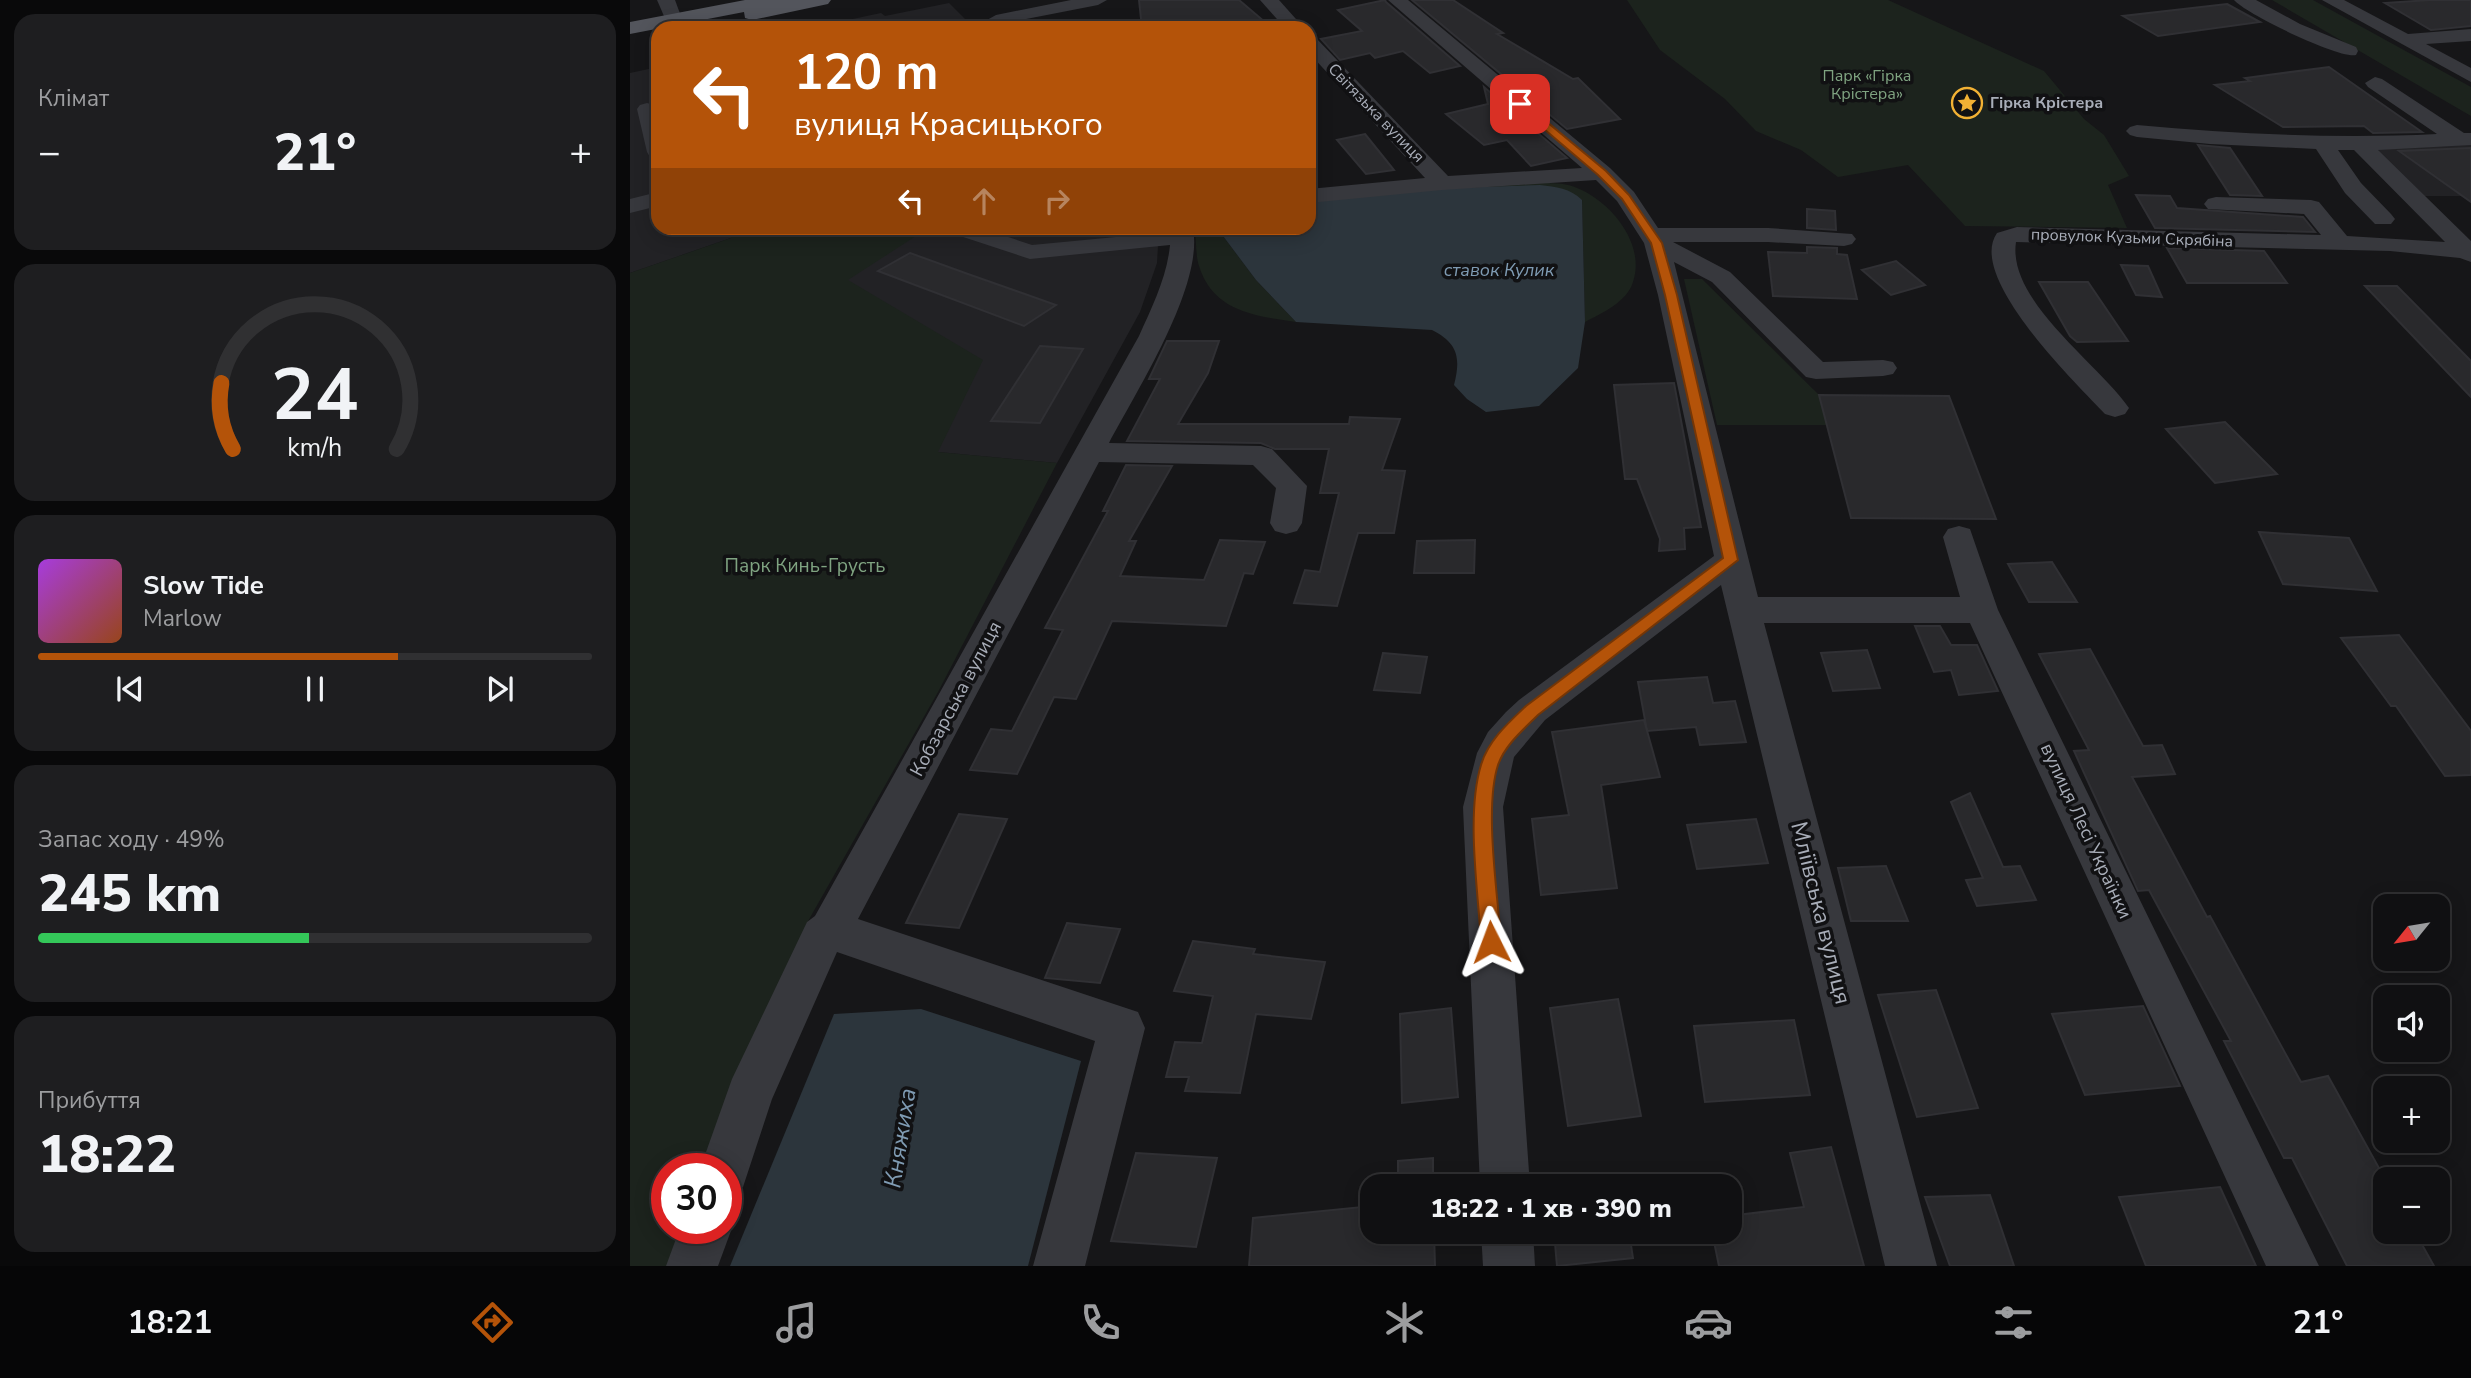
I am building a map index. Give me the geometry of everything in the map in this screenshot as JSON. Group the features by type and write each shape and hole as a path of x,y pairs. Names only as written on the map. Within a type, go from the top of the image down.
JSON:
{"main road":[{"path":"690,21 775,0"},
{"path":"699,21 821,0"},
{"path":"630,28 651,27"},
{"path":"630,37 651,31"}],"street":[{"path":"666,0 669,21"},
{"path":"1013,21 1098,0"},
{"path":"1269,0 1288,21"},
{"path":"1397,0 1602,173 1626,197 1654,239 1721,277 1816,372 1883,368"},
{"path":"2243,0 2294,28 2349,51"},
{"path":"2331,0 2471,76"},
{"path":"983,7 998,21"},
{"path":"2405,40 2471,35"},
{"name":"Світязька вулиця","path":"1316,50 1442,183"},
{"path":"2444,61 2471,60"},
{"path":"2375,83 2465,139"},
{"path":"647,110 651,125"},
{"path":"2137,131 2210,138 2360,144 2465,139"},
{"path":"2322,142 2353,188 2383,219"},
{"path":"2360,144 2470,253"},
{"name":"Світязька вулиця","path":"1316,195 1442,183 1602,173"},
{"path":"630,206 651,202"},
{"path":"2216,204 2311,207 2340,243"},
{"path":"1654,239 1768,234 1844,239"},
{"name":"провулок Кузьми Скрябіна","path":"2115,408 2028,310 2001,262 2000,246 2005,238 2017,234 2340,243 2434,247 2470,253"},
{"path":"980,235 1030,252 1158,240 1171,235"},
{"name":"Кобзарська вулиця","path":"730,1153 749,1096 822,936 830,930 1152,336 1175,281 1181,235"},
{"name":"Мліївська вулиця","path":"1654,239 1671,295 1731,560 1911,1266"},
{"path":"1089,452 1261,456 1292,486 1286,523"},
{"name":"вулиця Лесі Українки","path":"1959,537 1981,610 2293,1266"},
{"path":"1504,1174 1483,807 1490,764 1505,736 1532,710 1731,560"},
{"path":"1744,610 1981,610"},
{"path":"830,930 1122,1028 1059,1266"},
{"path":"692,1266 700,1244"},
{"path":"1508,1244 1509,1266"}],"shaded area":[{"path":"949,3 967,21 843,21 881,13 885,16"},
{"path":"651,68 651,235 1159,235 1157,263 1140,312 1057,463 938,452 731,238 630,273 630,73"},
{"path":"2471,143 2471,196 2424,196 2377,154 2379,148"}],"green space":[{"name":"Парк «Гірка Крістера»","path":"1627,0 1888,0 2044,71 2084,119 2104,135 2129,176 2108,185 2127,228 1965,226 1908,165 1838,177 1801,150 1756,131 1725,99 1660,50"},
{"path":"2272,0 2313,0 2471,87 2471,116"},
{"path":"1534,183 1567,185 1602,203 1622,225 1634,253 1636,267 1633,282 1625,295 1613,306 1585,322 1582,200 1316,199"},
{"name":"Парк Кинь-Грусть","path":"730,235 916,235 848,280 983,360 938,452 1057,463 938,692 807,923 714,1153 651,1153 651,1244 677,1244 668,1266 630,1266 630,273 731,238"},
{"path":"1195,235 1222,235 1256,280 1296,322 1251,314 1225,302 1205,281 1197,257"},
{"path":"1684,279 1702,279 1819,395 1827,425 1717,425"}],"water":[{"name":"ставок Кулик","path":"1540,185 1557,187 1582,200 1585,322 1578,368 1539,406 1486,412 1467,399 1454,385 1457,359 1452,346 1432,330 1296,322 1256,280 1222,235 1316,235 1316,201 1452,188"},
{"name":"Княжиха","path":"921,1009 1081,1061 1028,1266 730,1266 739,1244 742,1244 742,1237 834,1014"}],"building":[{"path":"1139,0 1239,0 1264,21 1141,21"},
{"path":"1385,0 1460,66 1430,73 1403,51 1375,58 1370,53 1340,60 1321,39 1362,31 1338,10"},
{"path":"1412,0 1453,0 1503,33 1497,34 1573,79 1578,78 1620,119 1567,129"},
{"path":"2471,0 2471,26 2431,30 2385,3"},
{"path":"2227,4 2260,22 2158,36 2123,16"},
{"path":"2329,67 2422,132 2373,133 2364,126 2283,127 2215,85 2250,81 2245,78"},
{"path":"1484,87 1567,158 1531,166 1507,140 1484,145 1446,114 1488,104"},
{"path":"1365,134 1394,170 1366,174 1337,140"},
{"path":"2198,145 2230,148 2262,196 2230,195"},
{"path":"2471,148 2471,202 2399,151"},
{"path":"2136,195 2170,196 2177,208 2303,217 2315,232 2155,228"},
{"path":"1807,209 1835,211 1836,230 1807,228"},
{"path":"1807,247 1837,248 1837,254 1847,255 1857,299 1773,296 1768,252 1807,253"},
{"path":"2167,248 2264,251 2287,283 2187,283"},
{"path":"910,253 1056,305 1024,326 878,271"},
{"path":"1896,261 1925,285 1891,295 1862,270"},
{"path":"2121,265 2148,266 2162,297 2136,295"},
{"path":"2039,282 2088,282 2128,341 2077,342 2070,336"},
{"path":"2365,286 2397,286 2471,361 2471,397"},
{"path":"1167,341 1219,341 1208,373 1178,424 1349,424 1350,417 1400,419 1382,470 1405,471 1394,533 1358,533 1337,606 1294,603 1305,570 1320,572 1339,493 1320,493 1329,449 1275,449 1261,443 1127,441 1160,379 1149,379"},
{"path":"1040,346 1083,349 1040,423 991,421"},
{"path":"1674,383 1701,527 1684,528 1685,549 1659,551 1660,539 1637,479 1625,479 1614,385"},
{"path":"1819,395 1949,396 1996,519 1851,518"},
{"path":"2225,422 2277,474 2215,483 2166,429"},
{"path":"1126,465 1172,466 1129,541 1136,541 1120,576 1204,580 1220,540 1265,542 1253,574 1244,573 1226,626 1112,621 1076,699 1054,697 1017,774 970,770 991,729 1012,731 1063,630 1045,628 1108,511 1103,511"},
{"path":"2259,532 2349,538 2377,591 2283,584"},
{"path":"1475,540 1474,573 1414,573 1417,541"},
{"path":"2052,562 2077,602 2029,602 2008,564"},
{"path":"1915,626 1940,626 1951,645 1977,645 1998,691 1959,695 1951,670 1934,672"},
{"path":"2399,635 2471,731 2471,775 2445,776 2396,706 2391,706 2341,638"},
{"path":"2090,649 2143,746 2162,745 2175,774 2132,777 2207,917 2210,916 2301,1082 2328,1076 2378,1167 2373,1167 2373,1244 2422,1244 2434,1266 2347,1266 2292,1158 2284,1158 2224,1041 2231,1041 2149,890 2138,891 2074,751 2089,750 2039,654"},
{"path":"1867,650 1880,688 1833,691 1821,653"},
{"path":"1383,653 1427,657 1420,693 1374,690"},
{"path":"1707,677 1713,703 1735,701 1746,742 1700,745 1696,727 1647,731 1638,682"},
{"path":"1644,720 1660,777 1601,785 1617,888 1541,895 1532,819 1569,815 1552,732"},
{"path":"1970,793 2003,867 2020,866 2036,900 1977,906 1966,880 1983,878 1951,802"},
{"path":"959,814 1007,819 959,928 906,923"},
{"path":"1756,819 1768,863 1697,869 1687,825"},
{"path":"1886,866 1908,921 1851,921 1838,868"},
{"path":"1067,923 1120,929 1100,983 1045,978"},
{"path":"1193,941 1255,949 1253,954 1325,962 1311,1019 1256,1014 1240,1093 1185,1091 1189,1077 1166,1077 1175,1042 1202,1043 1213,996 1174,991"},
{"path":"1936,990 1978,1108 1917,1117 1878,995"},
{"path":"1618,999 1641,1116 1568,1126 1550,1008"},
{"path":"2143,1006 2180,1086 2085,1095 2052,1014"},
{"path":"1451,1008 1458,1097 1402,1103 1400,1014"},
{"path":"1794,1020 1810,1095 1705,1102 1694,1026"},
{"path":"1831,1147 1864,1266 1719,1266 1714,1244 1742,1244 1742,1214 1804,1207 1790,1153"},
{"path":"1136,1153 1217,1158 1196,1247 1111,1241"},
{"path":"1433,1158 1433,1174 1398,1174 1398,1161"},
{"path":"2220,1187 2256,1266 2146,1266 2119,1197"},
{"path":"1990,1195 2014,1266 1950,1266 1925,1197"},
{"path":"1360,1207 1360,1244 1434,1244 1435,1266 1249,1266 1253,1218"},
{"path":"1555,1244 1631,1244 1633,1258 1557,1266"}],"place":[{"name":"Гірка Крістера","path":"1967,103"}],"route":[{"path":"1491,942 1483,807 1490,764 1505,736 1532,710 1731,560 1671,295 1656,243 1626,197 1602,173 1520,104"}]}
